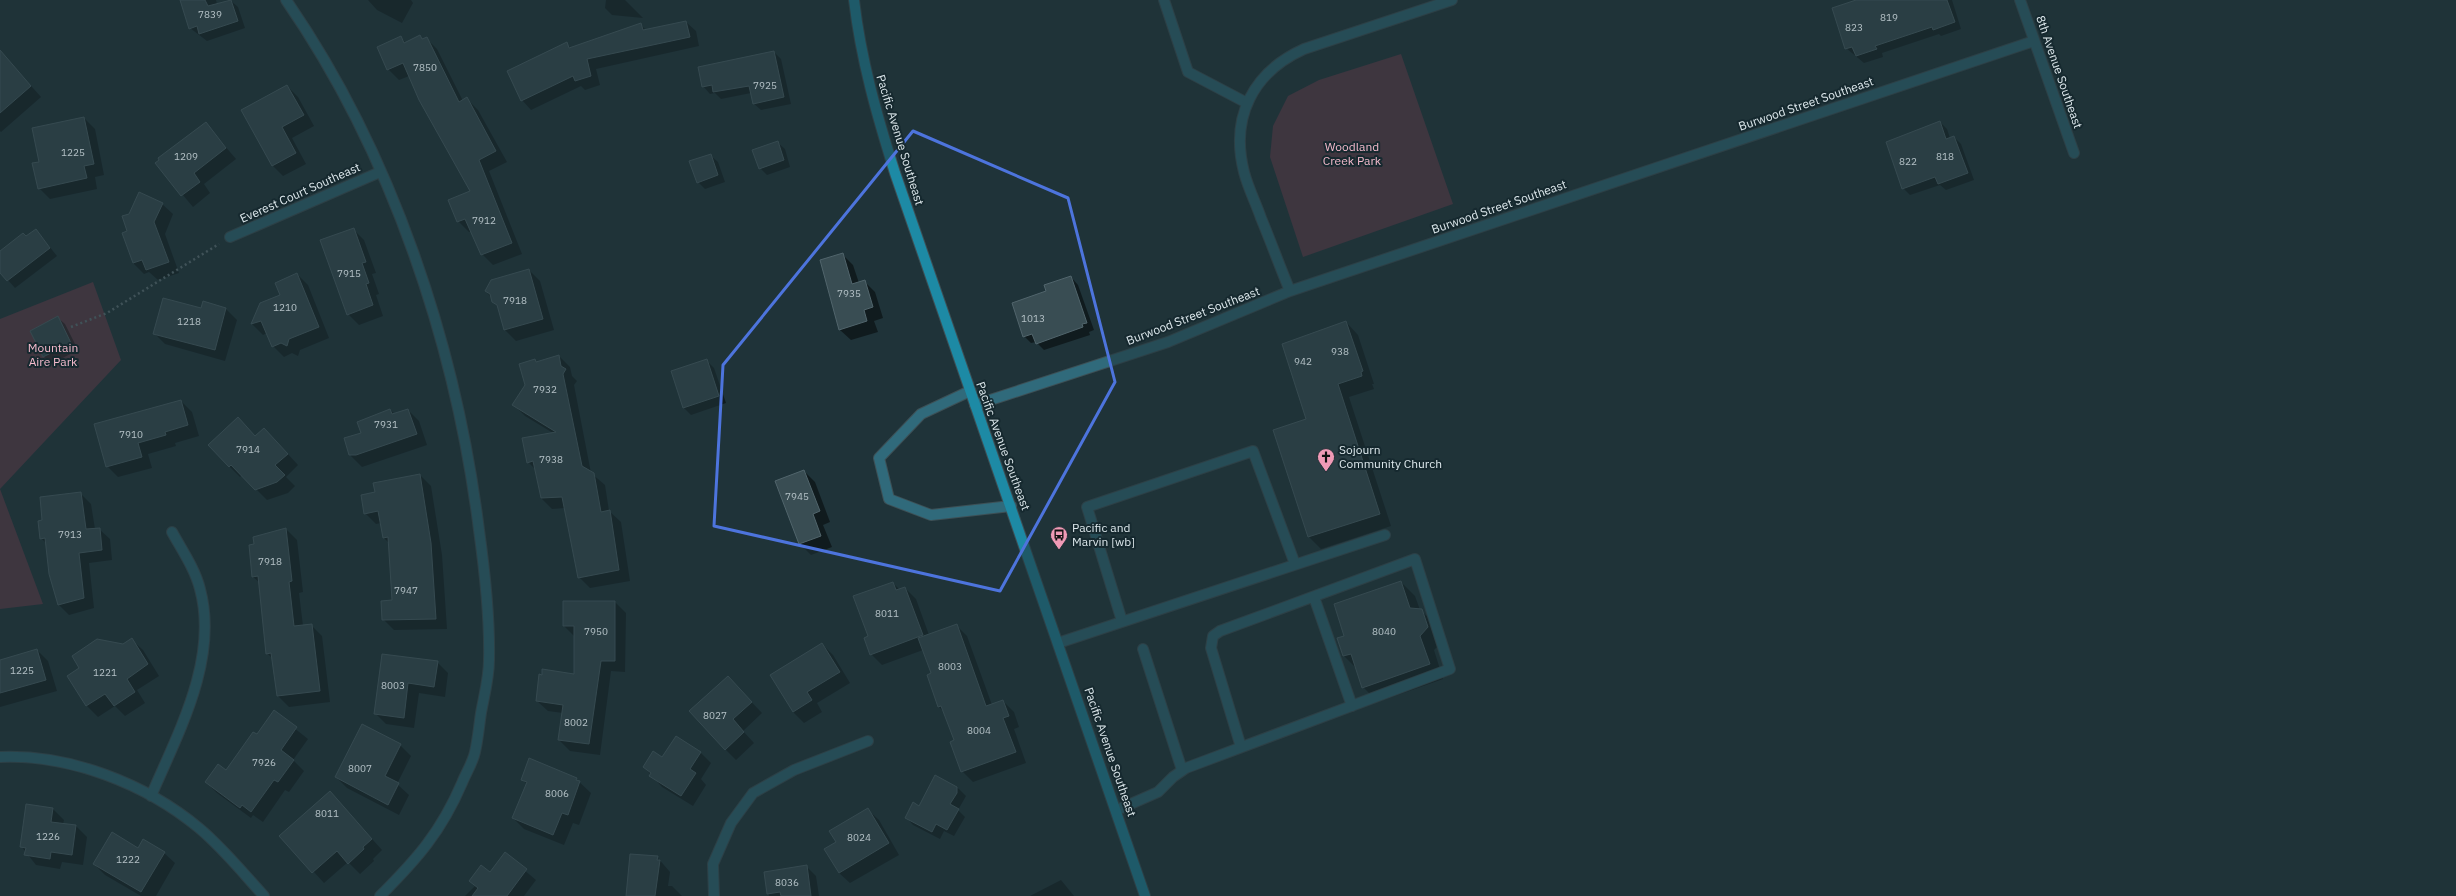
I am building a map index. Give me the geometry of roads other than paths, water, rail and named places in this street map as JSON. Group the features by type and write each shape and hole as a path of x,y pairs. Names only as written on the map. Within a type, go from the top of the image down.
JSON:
{"main road":[{"name":"Pacific Avenue Southeast","path":"854,0 863,64 875,110 975,405 1117,810 1145,896"}],"street":[{"path":"286,0 306,29 353,115 380,172 424,282 450,369 473,478 486,583 489,662 475,753 458,793 439,830 416,860 380,896"},
{"path":"1164,0 1188,72 1247,103"},
{"path":"1290,292 1244,173 1240,147 1240,124 1247,103 1265,75 1283,58 1304,49 1452,0"},
{"name":"8th Avenue Southeast","path":"2020,0 2074,153"},
{"name":"Burwood Street Southeast","path":"975,405 1168,342 1290,292 2034,41"},
{"name":"Everest Court Southeast","path":"230,237 380,172"},
{"path":"970,390 921,414 879,458 889,499 931,515 1011,506"},
{"path":"1122,621 1087,507 1253,451 1295,564"},
{"path":"151,796 198,680 205,620 200,589 195,574 172,532"},
{"path":"1058,643 1385,534"},
{"path":"1117,810 1158,792 1182,770 1450,669 1415,559 1220,631 1214,636 1211,648 1241,747"},
{"path":"1314,597 1352,706"},
{"path":"1143,648 1182,770"},
{"path":"714,896 712,878 716,858 731,823 753,793 794,770 868,741"},
{"path":"0,757 30,758 72,765 114,779 151,796 199,828 264,896"}],"place":[{"name":"Sojourn Community Church","path":"1326,472"},
{"name":"Pacific and Marvin [wb]","path":"1059,550"}],"park label":[{"name":"Woodland Creek Park","path":"1352,154"},
{"name":"Mountain Aire Park","path":"53,355"}]}
